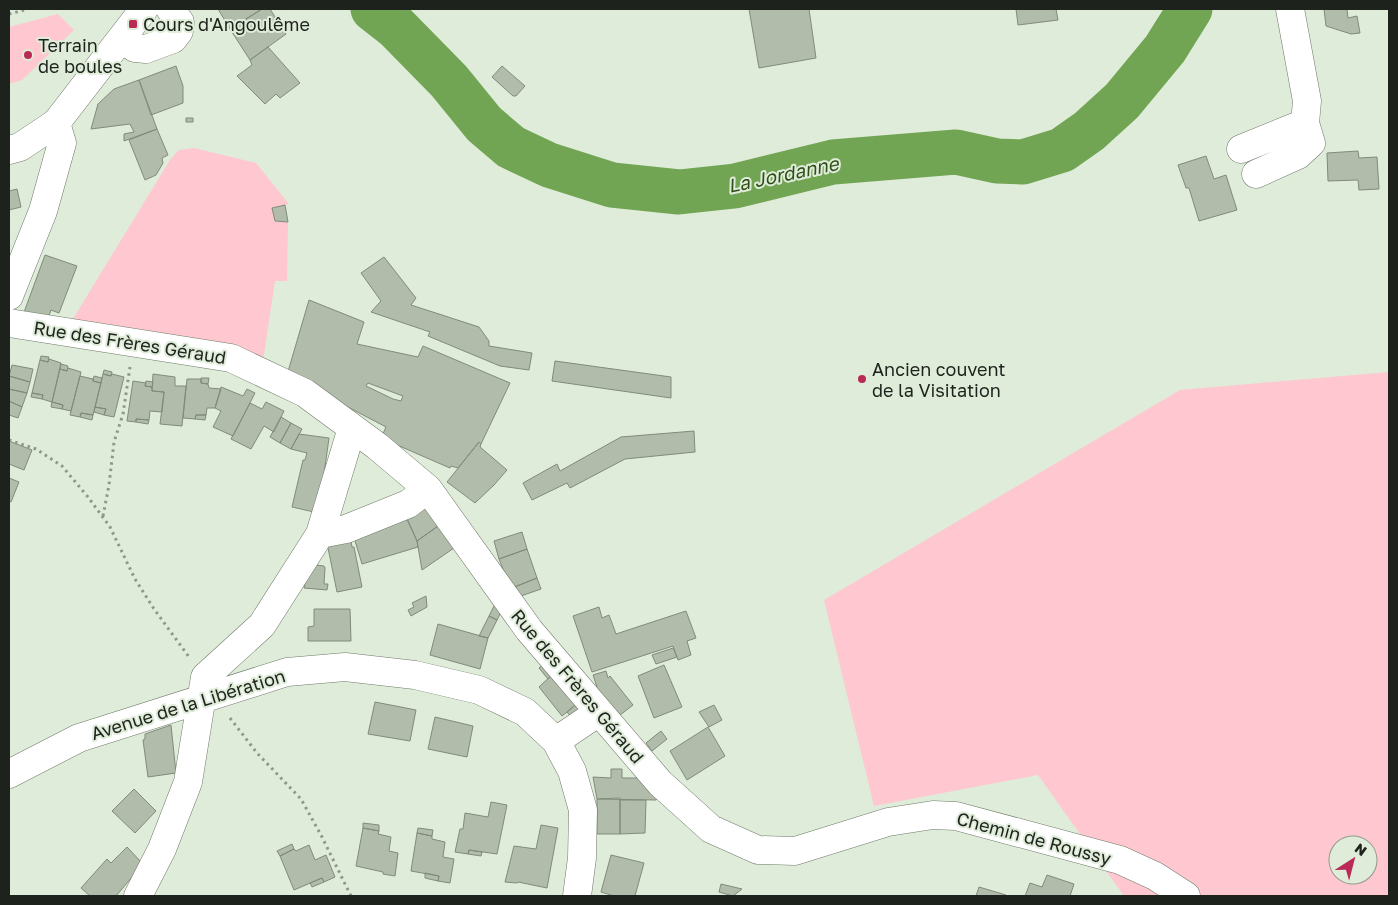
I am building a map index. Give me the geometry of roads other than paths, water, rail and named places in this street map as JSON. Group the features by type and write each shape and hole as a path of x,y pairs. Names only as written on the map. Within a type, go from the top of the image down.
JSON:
{"street":[{"path":"9,150 20,147 56,123 144,9"},
{"path":"122,39 135,48 146,49 173,39 179,31 180,22 170,9"},
{"path":"1256,174 1298,155 1312,143 1305,123 1307,101 1290,9"},
{"path":"9,296 43,211 62,143 56,123"},
{"path":"1241,149 1305,123"},
{"name":"Rue des Frères Géraud","path":"9,323 231,358 305,393 352,428 428,490 529,630 660,784 711,829 758,850"},
{"path":"138,896 162,849 188,782 204,688 262,625 320,534 352,428"},
{"path":"320,534 346,529 408,504 428,490"},
{"name":"Avenue de la Libération","path":"9,774 80,738 204,688 287,672 345,667 415,674 479,690 525,712 556,741 572,771 583,810 582,858 577,896"},
{"name":"Rue des Frères Géraud","path":"556,741 599,712"},
{"name":"Chemin de Roussy","path":"758,850 795,852 888,822 933,815 956,816 1120,860 1155,876 1186,896"}],"waterway":[{"name":"La Jordanne","path":"373,9 396,27 449,81 484,124 511,147 549,165 612,185 679,192 735,186 833,162 956,152 997,161 1023,162 1062,150 1089,131 1122,101 1165,49 1190,9"}],"place":[{"name":"Cours d'Angoulême","path":"133,24"},
{"name":"Terrain de boules","path":"28,55"},
{"name":"Ancien couvent de la Visitation","path":"862,379"}]}
